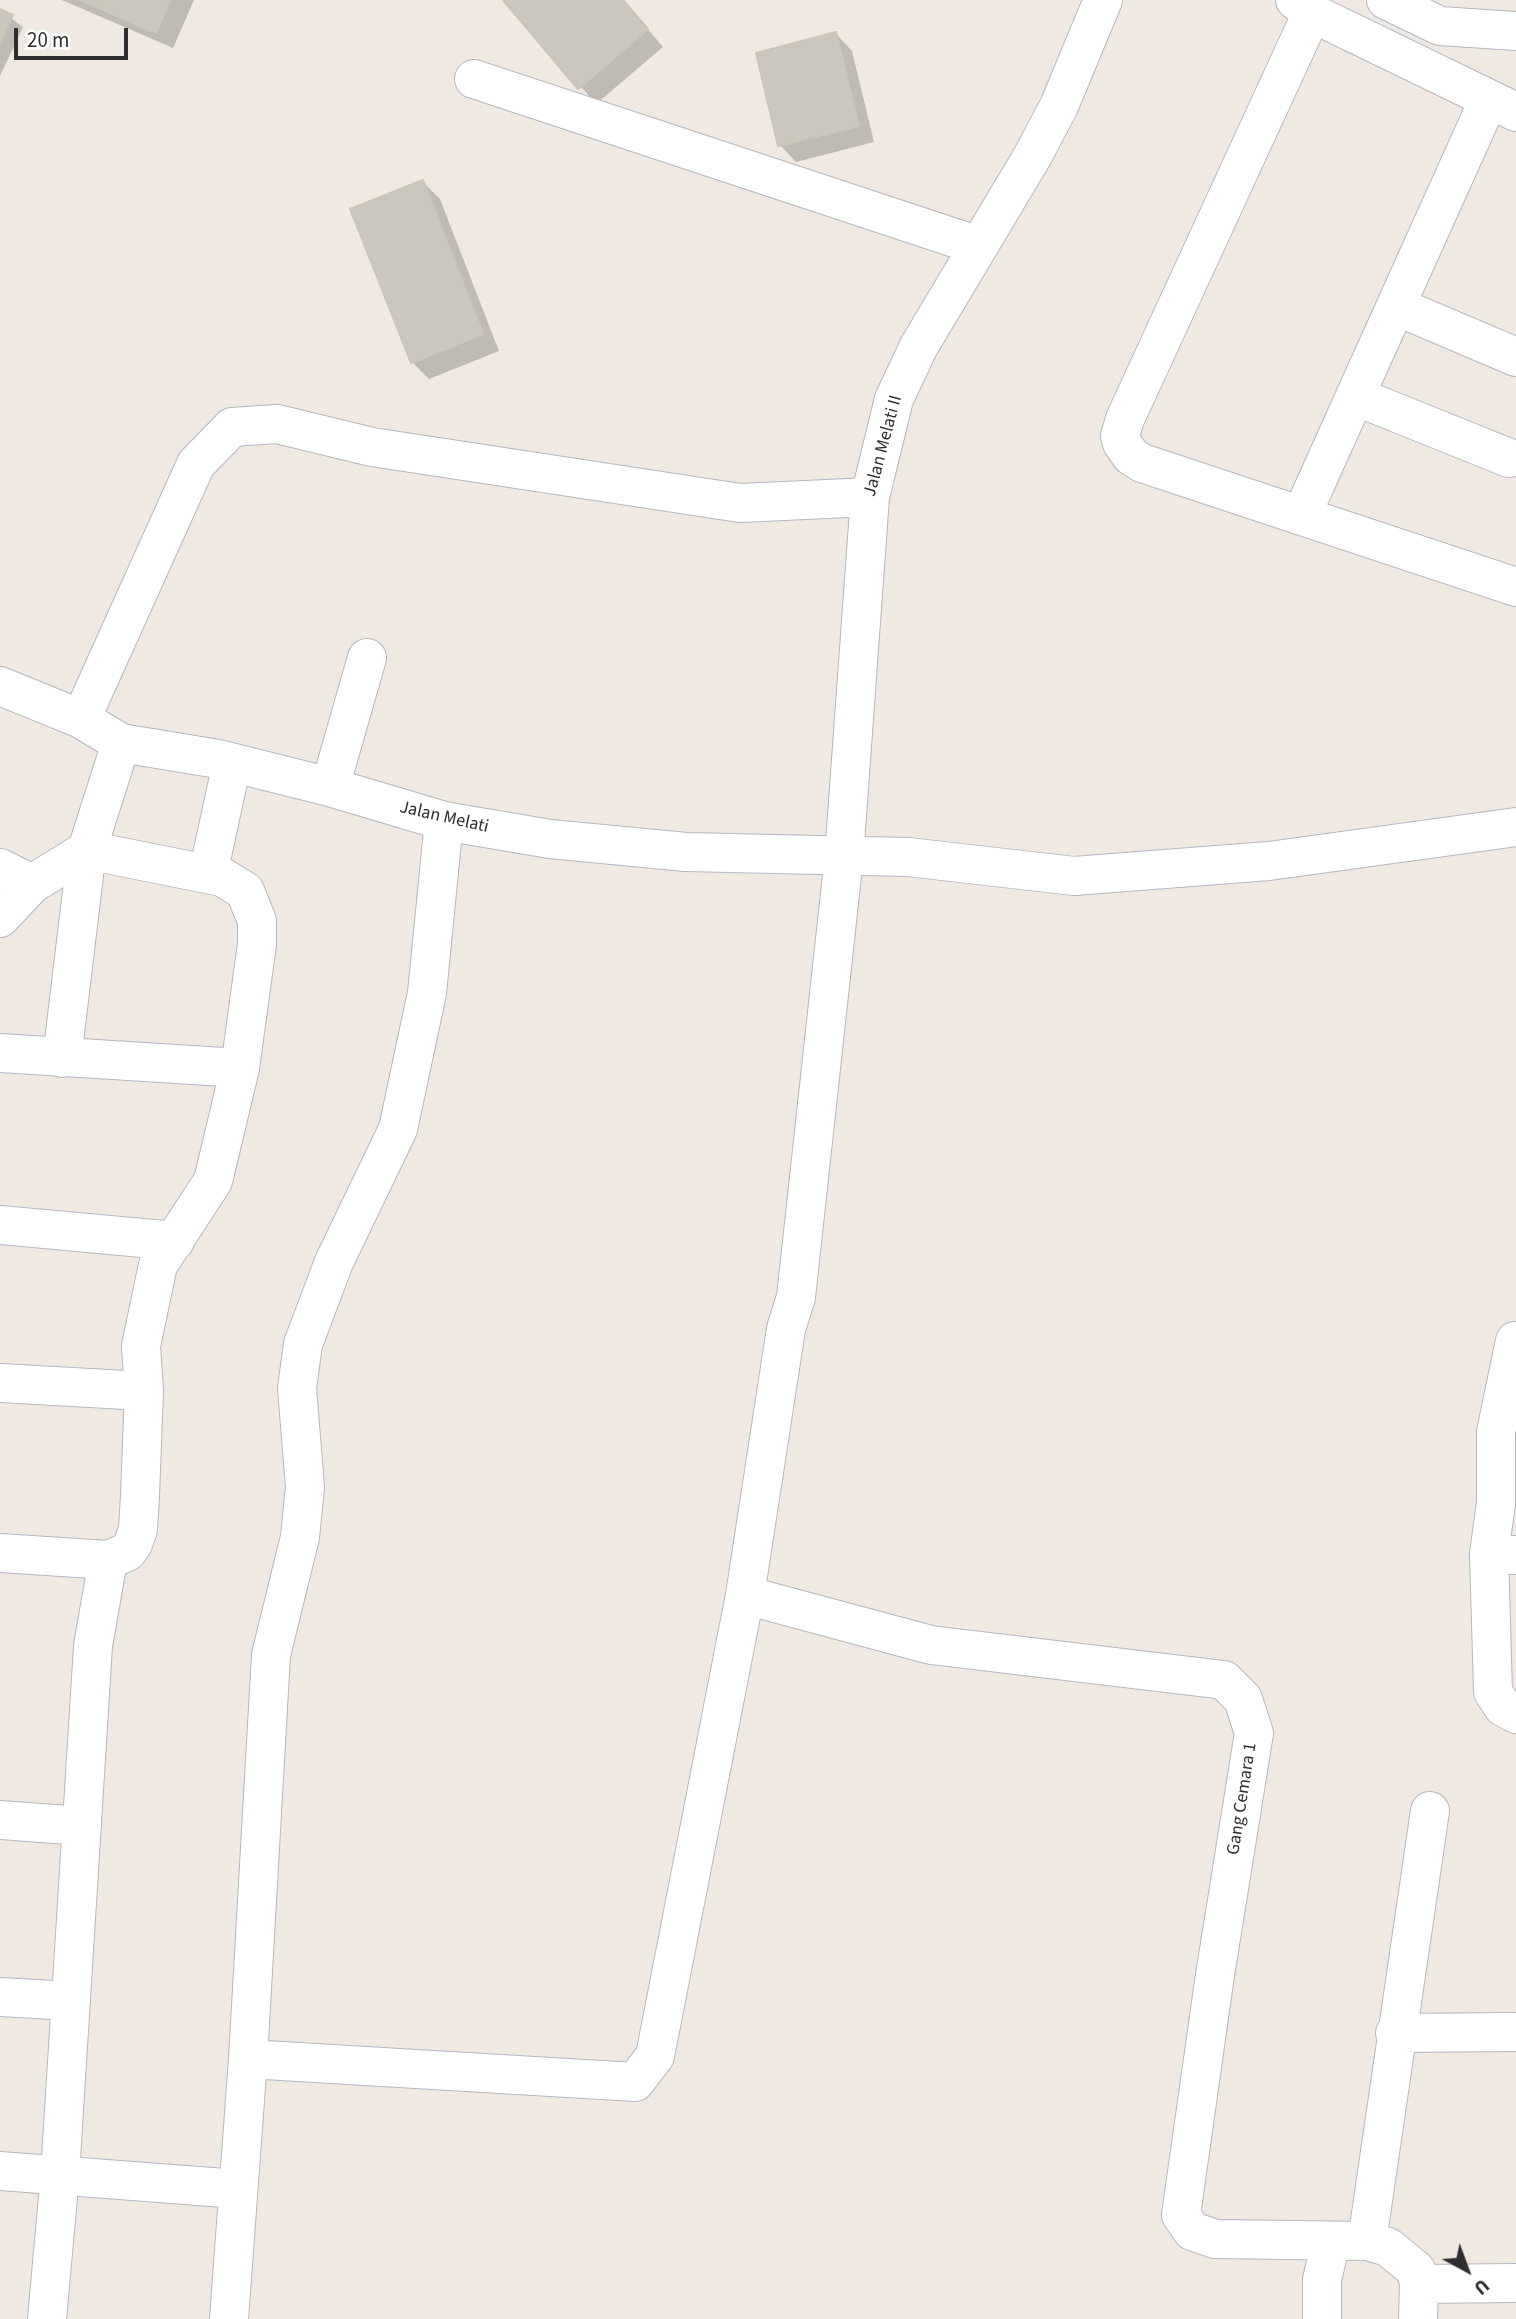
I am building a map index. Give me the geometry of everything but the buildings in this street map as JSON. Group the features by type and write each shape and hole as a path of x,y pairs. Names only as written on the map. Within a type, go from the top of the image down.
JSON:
{"street":[{"name":"Jalan Melati II","path":"248,2059 635,2082 655,2056 744,1595 786,1329 796,1297 844,857 870,496 894,399 919,346 1003,209 1059,106 1103,0"},
{"path":"1386,0 1440,26 1516,32"},
{"path":"1302,514 1396,306 1503,106 1304,6 1120,436 1126,450 1142,463 1516,587"},
{"path":"474,79 979,246"},
{"path":"1396,306 1516,357"},
{"path":"1355,396 1509,458"},
{"path":"81,719 196,464 232,427 277,424 372,447 740,503 870,496"},
{"path":"330,787 367,658"},
{"name":"Jalan Melati","path":"0,685 81,719 121,743 232,763 330,787 444,821 550,838 686,852 908,858 1074,876 1269,861 1516,827"},
{"path":"62,1058 87,850 121,743"},
{"path":"208,874 232,763"},
{"path":"229,2319 248,2059 271,1655 300,1537 304,1487 297,1388 303,1344 334,1262 398,1129 427,993 444,821"},
{"path":"0,918 16,876 87,850 222,877 245,891 257,921 257,944 240,1068 213,1181 159,1265 141,1346 144,1391 138,1530 127,1552 108,1560 0,1553"},
{"path":"0,1052 240,1068"},
{"path":"0,1225 174,1241"},
{"path":"1516,1340 1496,1432 1506,1504 1493,1692 1503,1707 1516,1714"},
{"path":"0,1383 144,1391"},
{"path":"47,2319 60,2175 93,1646 108,1560"},
{"name":"Gang Cemara 1","path":"744,1595 931,1645 1224,1680 1243,1699 1254,1733 1215,1975 1181,2216 1192,2231 1215,2239 1349,2241"},
{"path":"1322,2319 1322,2280 1349,2241 1395,2033 1430,1811"},
{"path":"0,1821 82,1826"},
{"path":"0,1997 71,2001"},
{"path":"1395,2033 1516,2032"},
{"path":"0,2171 238,2189"},
{"path":"1349,2241 1388,2247 1405,2258 1416,2270 1419,2302 1516,2283"}]}
